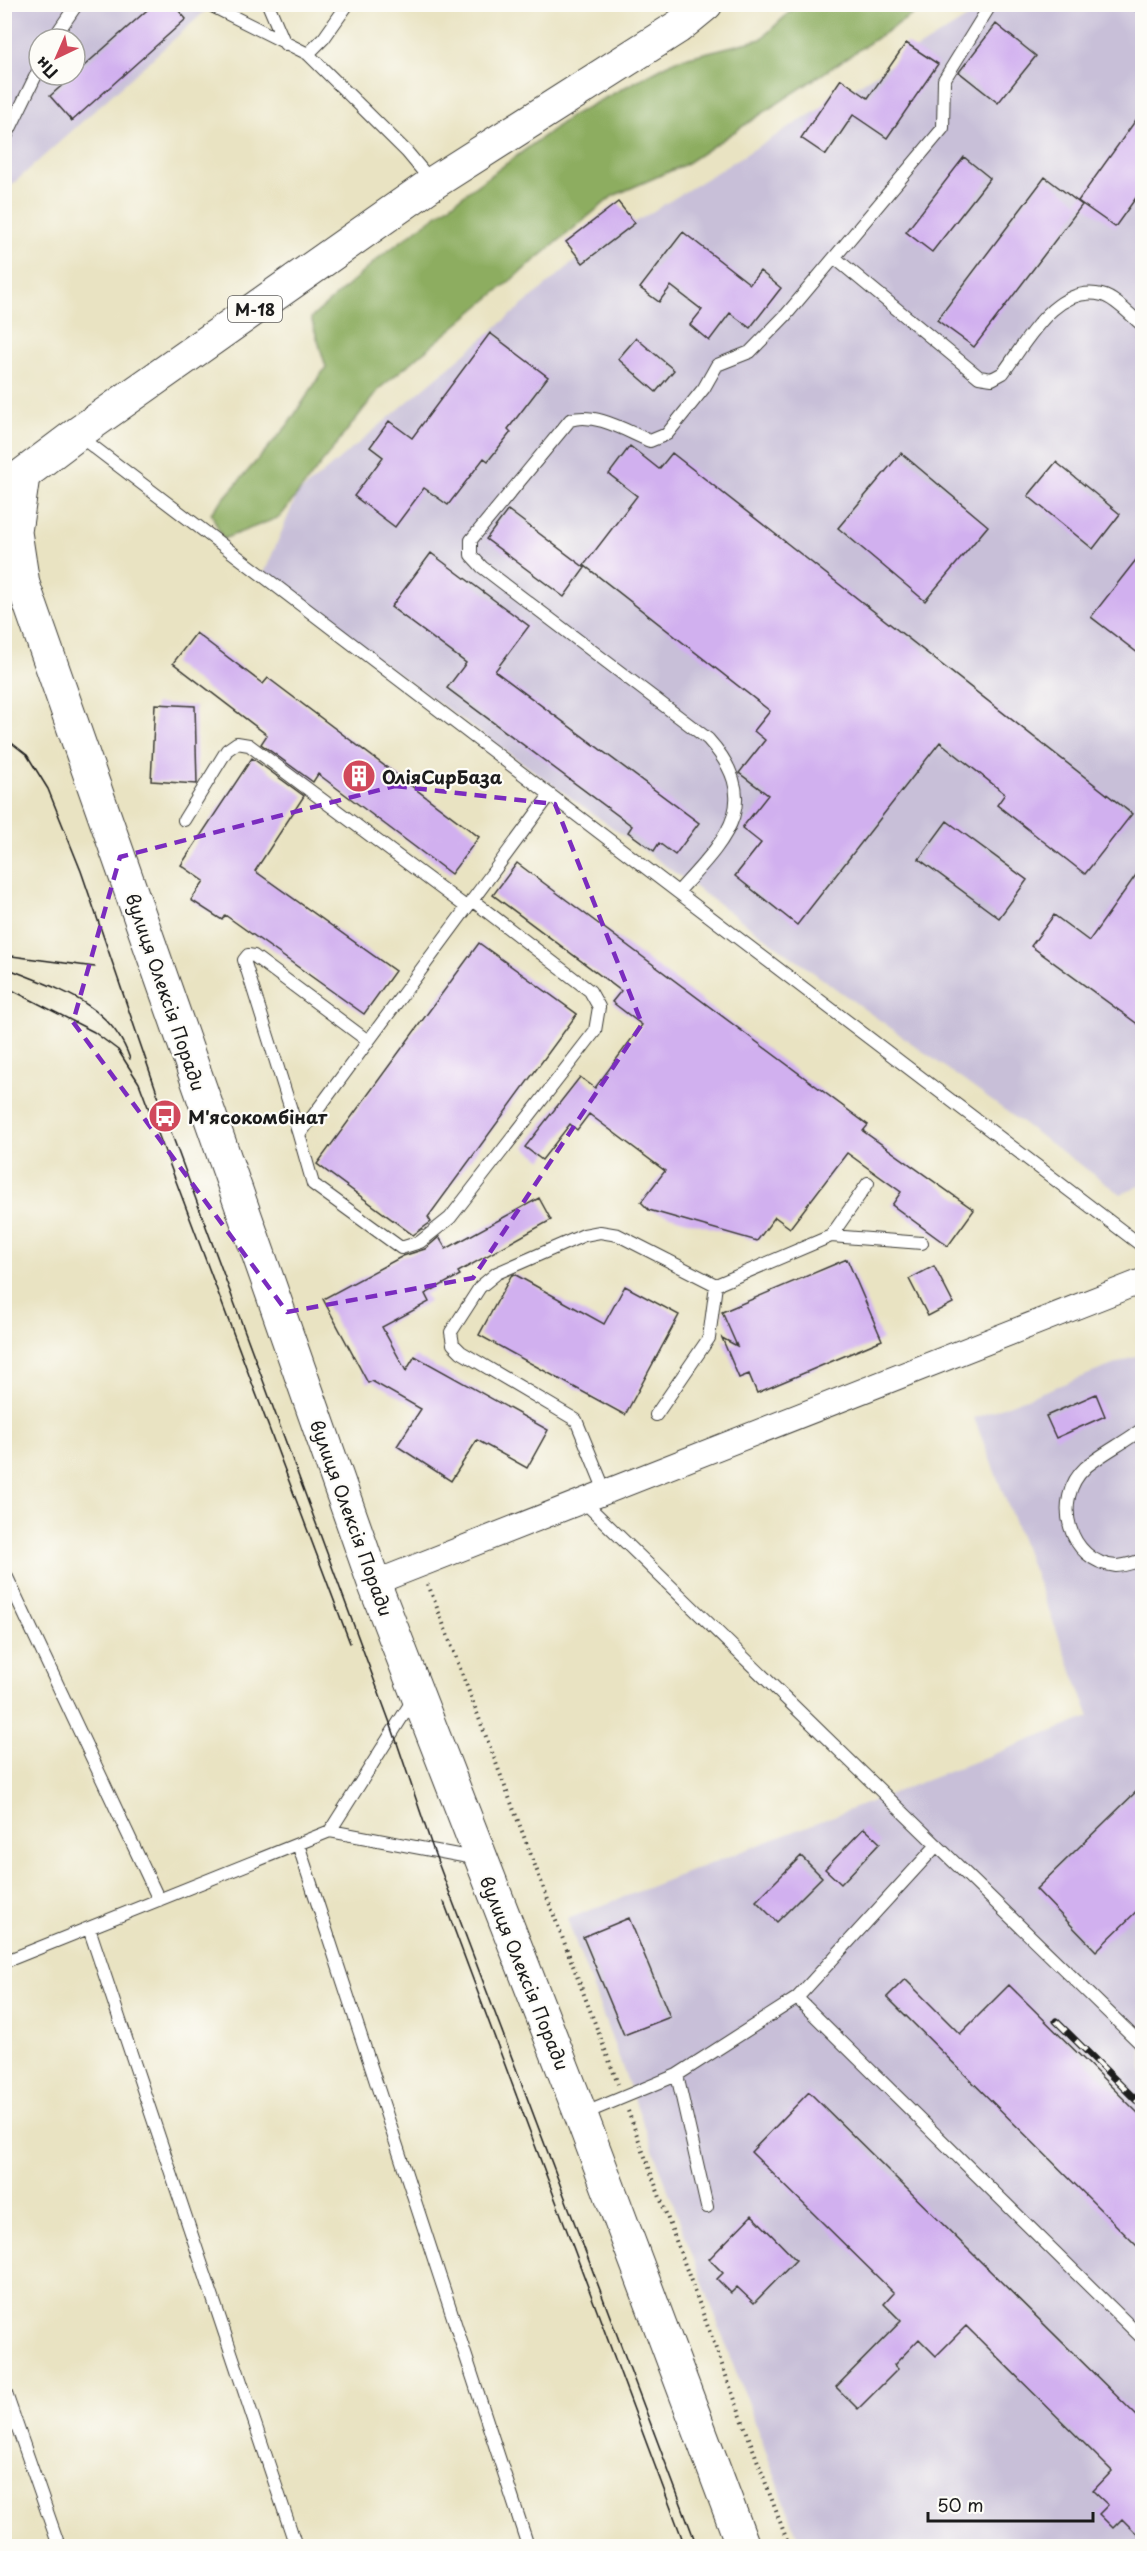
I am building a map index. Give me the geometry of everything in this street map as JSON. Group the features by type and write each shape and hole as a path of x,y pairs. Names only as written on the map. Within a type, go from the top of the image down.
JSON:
{"main road":[{"name":"М-18","path":"14,482 77,434 433,183 678,27 706,4"},
{"name":"вулиця Олексія Поради","path":"14,482 15,532 23,584 374,1583 418,1693 479,1859 581,2115 743,2547"}],"street":[{"path":"374,1583 420,1563 1143,1281"}],"lane":[{"path":"61,27 77,4"},
{"path":"208,4 308,54 407,152 433,183"},
{"path":"268,4 285,44"},
{"path":"308,54 324,38 348,4"},
{"path":"678,892 723,841 734,815 736,789 726,759 708,739 482,567 471,555 471,540 570,420 582,416 598,420 650,441 667,434 704,388 717,365 750,352 836,258 943,128 944,80 991,4"},
{"path":"1135,4 1143,6"},
{"path":"4,141 30,87"},
{"path":"836,258 979,376 992,379 1003,373 1058,304 1076,293 1103,295 1143,325"},
{"path":"77,434 1143,1246"},
{"path":"184,820 227,750 237,743 249,745 590,991 599,1007 596,1031 450,1218 420,1242 401,1248 313,1184 244,960 248,955 254,956 368,1041"},
{"path":"299,1135 550,795"},
{"path":"831,1236 868,1183"},
{"path":"716,1285 618,1235 600,1232 584,1235 497,1273 480,1287 451,1332 453,1344 461,1352 576,1420 594,1495 937,1845 1143,2045"},
{"path":"716,1285 831,1236 922,1243"},
{"path":"656,1415 709,1338 716,1285"},
{"path":"1143,1429 1085,1468 1067,1497 1070,1533 1090,1558 1116,1566 1143,1560"},
{"path":"4,1571 159,1900"},
{"path":"330,1832 418,1693"},
{"path":"4,1962 330,1832 479,1859"},
{"path":"298,1844 528,2547"},
{"path":"581,2115 677,2075 797,1998 937,1845"},
{"path":"89,1928 296,2547"},
{"path":"797,1998 1143,2338"},
{"path":"677,2075 707,2207"},
{"path":"4,2388 59,2547"}],"path":[{"path":"420,1563 623,2097 789,2547"}],"highlighted area":[{"path":"395,786 555,804 642,1024 473,1278 287,1312 73,1022 120,857"}],"shaded area":[{"path":"1135,4 1142,6 1142,1185 1121,1194 263,576 297,495 582,255 988,5"},
{"path":"5,5 212,5 5,191"},
{"path":"1142,1354 1142,2546 801,2546 567,1919 1090,1717 974,1418"}],"green space":[{"path":"797,5 927,5 684,165 613,196 380,388 280,517 223,539 211,513 287,426 326,367 311,318 381,256 571,116 676,60 761,39"}],"building":[{"path":"154,4 173,4 186,19 72,121 50,96 60,87 87,87 87,63"},
{"path":"996,24 1036,56 998,103 959,72"},
{"path":"906,43 938,64 887,138 853,115 826,155 801,138 841,79 868,98"},
{"path":"1143,110 1143,188 1115,227 1078,201"},
{"path":"964,157 990,178 932,252 906,232"},
{"path":"1045,177 1082,205 974,347 937,320"},
{"path":"618,202 635,223 583,263 566,242"},
{"path":"683,232 750,284 760,271 781,288 750,328 730,313 709,341 690,325 702,310 671,286 659,302 640,288"},
{"path":"490,333 548,377 508,429 511,432 488,461 484,458 448,505 424,488 395,527 354,496 383,457 370,447 389,421 412,438"},
{"path":"636,338 674,370 656,392 618,359"},
{"path":"630,446 659,469 672,453 1132,814 1085,874 997,805 1005,794 940,742 797,925 735,876 761,843 742,828 768,795 739,773 765,740 754,731 770,711 584,565 637,496 609,474"},
{"path":"901,453 988,526 925,601 838,528"},
{"path":"1056,462 1120,514 1093,549 1028,496"},
{"path":"508,510 585,568 564,597 486,539"},
{"path":"1143,551 1143,657 1091,617"},
{"path":"431,553 529,626 495,671 699,823 675,855 659,843 654,851 628,832 632,826 447,688 466,663 391,607"},
{"name":"ОліяСирБаза","path":"196,633 263,684 268,678 479,837 451,874 318,774 313,782 261,744 267,735 173,663"},
{"path":"155,704 195,706 197,784 151,781"},
{"path":"252,758 304,796 255,871 395,971 364,1014 225,915 222,920 191,900 204,881 181,865"},
{"path":"947,821 1027,880 999,918 919,859"},
{"path":"517,863 868,1125 863,1131 974,1210 948,1246 892,1205 901,1192 847,1153 790,1228 775,1217 757,1241 649,1210 641,1202 665,1171 589,1114 577,1130 570,1124 542,1160 525,1147 580,1077 595,1088 642,1025 612,1002 621,991 493,895"},
{"path":"1143,865 1143,1028 1031,946 1054,915 1089,941"},
{"path":"479,943 577,1014 428,1217 431,1222 413,1235 317,1164"},
{"path":"539,1198 551,1220 458,1272 460,1275 425,1294 429,1302 382,1327 406,1371 415,1356 548,1430 527,1468 477,1440 451,1481 397,1446 421,1409 372,1381 368,1383 323,1299 403,1256 425,1249 439,1237 446,1249"},
{"path":"847,1259 882,1340 757,1393 749,1374 739,1378 722,1338 737,1346 722,1312"},
{"path":"934,1266 953,1303 928,1316 909,1279"},
{"path":"514,1274 604,1324 625,1286 679,1315 625,1415 479,1335"},
{"path":"1096,1394 1105,1416 1056,1438 1046,1416"},
{"path":"1143,1785 1143,1905 1096,1951 1036,1889"},
{"path":"864,1828 880,1843 841,1884 825,1869"},
{"path":"801,1856 822,1877 777,1922 756,1901"},
{"path":"629,1918 670,2017 624,2035 583,1937"},
{"path":"905,1979 960,2034 1009,1985 1143,2118 1143,2252 887,1997"},
{"path":"809,2092 1143,2422 1143,2540 1122,2519 1113,2528 1099,2514 1108,2505 1093,2491 1112,2471 966,2326 936,2356 919,2339 894,2365 898,2369 858,2409 836,2387 901,2321 884,2304 894,2293 751,2152"},
{"path":"752,2215 796,2260 754,2303 737,2287 731,2293 717,2279 723,2273 709,2259"}],"tram line":[{"path":"4,737 27,755 48,789 81,871 165,1116 393,1731 434,1852 697,2546"},
{"path":"4,955 95,967"},
{"path":"4,967 61,990 95,1010 121,1040 130,1059"},
{"path":"4,986 94,1032 118,1050 139,1083 350,1643"},
{"path":"444,1902 685,2546"}],"railway":[{"path":"1056,2021 1142,2106"}],"place":[{"name":"ОліяСирБаза","path":"359,776"},
{"name":"М'ясокомбінат","path":"165,1116"}]}
